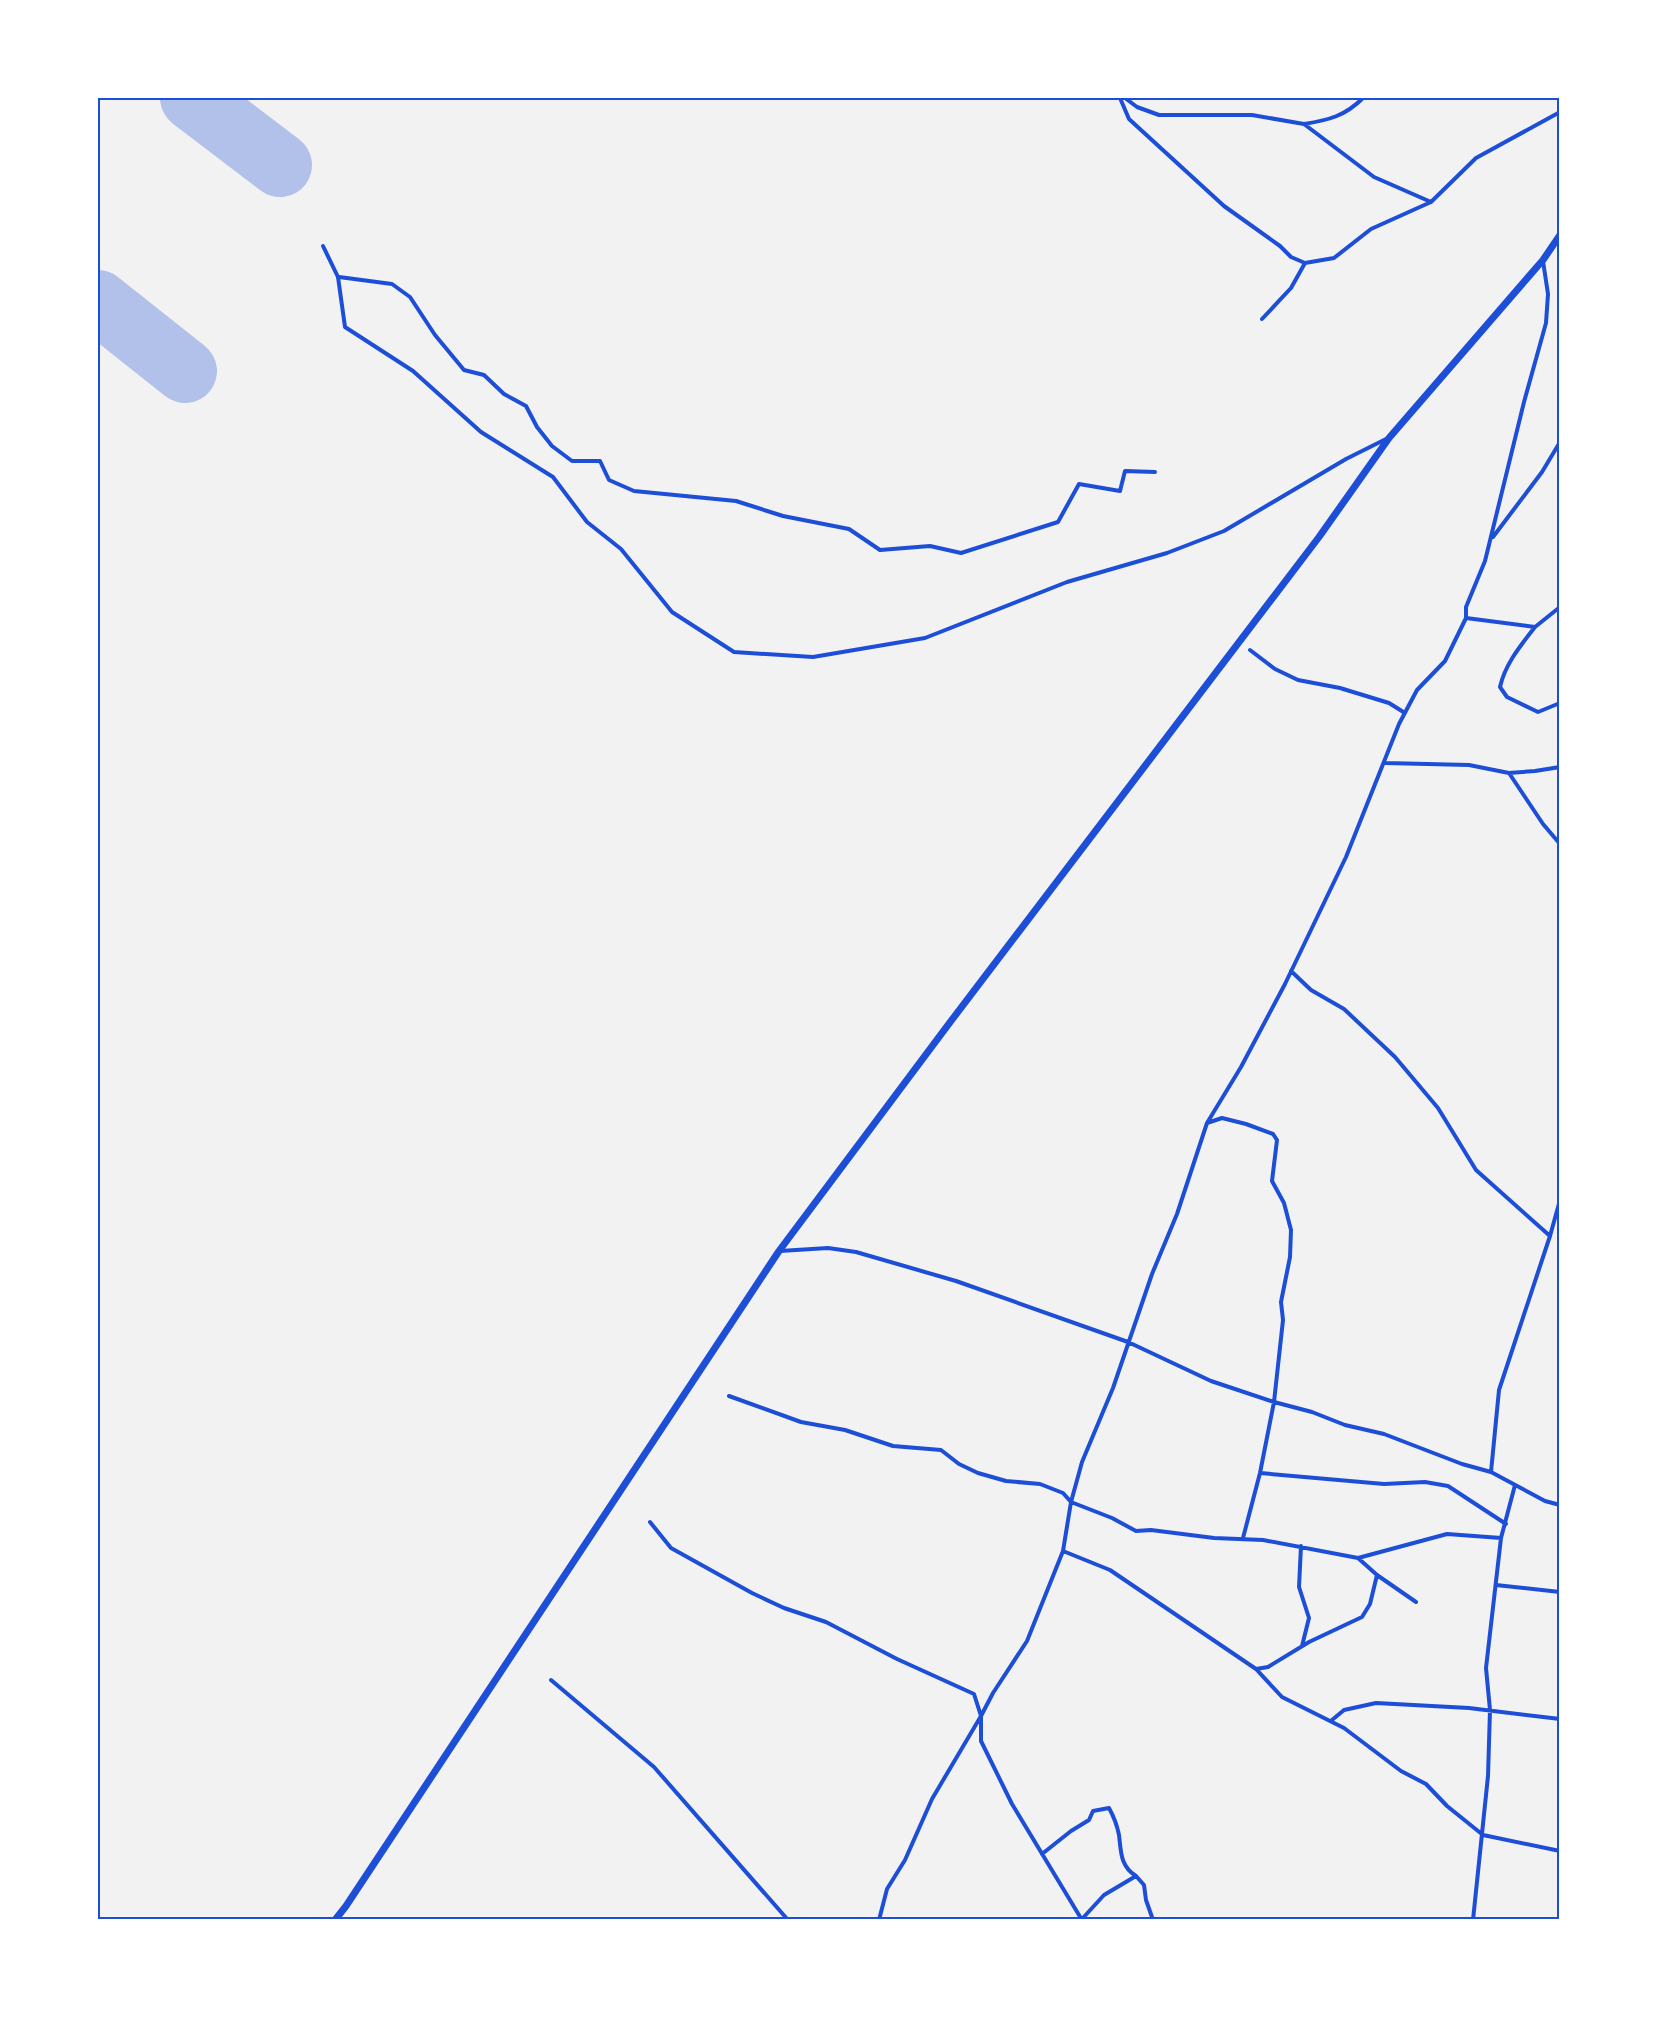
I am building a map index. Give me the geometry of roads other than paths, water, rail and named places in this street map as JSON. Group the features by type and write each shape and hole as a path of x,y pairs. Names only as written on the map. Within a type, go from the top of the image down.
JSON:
{"main road":[{"path":"335,1920 779,1251 968,998 1319,537 1389,438 1543,260 1560,236"}],"street":[{"path":"1120,98 1129,119 1224,206 1292,257 1305,263 1334,258 1371,229 1431,202 1476,158 1560,112"},
{"path":"1125,98 1137,107 1159,115 1252,115 1304,124 1326,121 1351,110 1363,98"},
{"path":"1304,124 1374,177 1431,202"},
{"path":"323,246 338,277 345,327 413,371 481,432 553,477 587,522 621,549 672,612 734,652 813,657 925,638 1067,582 1167,553 1224,531 1346,459 1389,438"},
{"path":"879,1920 888,1889 905,1860 932,1799 993,1693 1027,1641 1063,1551 1071,1502 1082,1462 1113,1388 1152,1274 1178,1214 1207,1123 1241,1067 1291,972 1346,856 1405,712 1417,690 1445,661 1466,618 1467,607 1485,561 1546,323 1548,294 1543,260"},
{"path":"1262,318 1291,288 1305,263"},
{"path":"338,277 392,284 410,297 435,335 464,370 484,375 504,394 526,406 537,427 552,446 572,461 600,461 609,480 634,491 736,501 783,516 849,529 880,550 930,546 961,554 1058,522 1079,484 1120,491 1125,471 1155,472"},
{"path":"1490,541 1542,472 1560,442"},
{"path":"1560,607 1535,627 1520,646 1503,676 1500,687 1507,697 1538,712 1560,703"},
{"path":"1466,618 1535,627"},
{"path":"1250,650 1275,669 1298,680 1360,694 1389,703 1405,712"},
{"path":"1385,763 1469,765 1509,773 1560,767"},
{"path":"1509,773 1543,824 1560,844"},
{"path":"1291,972 1311,990 1344,1009 1395,1057 1438,1108 1476,1170 1550,1236"},
{"path":"1207,1123 1222,1118 1273,1134 1276,1140 1272,1181 1284,1203 1291,1230 1290,1257 1281,1302 1283,1320 1274,1402 1244,1538"},
{"path":"1491,1472 1499,1390 1560,1200"},
{"path":"779,1251 828,1248 856,1252 956,1281 1128,1342 1211,1381 1312,1412 1345,1425 1384,1434 1462,1464 1491,1472 1545,1501 1560,1505"},
{"path":"729,1396 801,1422 845,1430 893,1446 941,1450 959,1464 978,1473 1006,1481 1040,1484 1063,1493 1071,1502 1112,1518 1136,1531 1151,1530 1196,1537 1244,1538 1301,1546 1358,1558 1447,1534 1501,1538"},
{"path":"1260,1473 1384,1484 1425,1482 1448,1486 1506,1524"},
{"path":"1473,1920 1488,1776 1490,1710 1486,1668 1501,1538 1515,1485"},
{"path":"650,1522 671,1548 752,1593 784,1608 826,1622 897,1659 974,1694 981,1716 981,1741 1012,1804 1082,1919 1104,1895 1136,1876"},
{"path":"1301,1546 1299,1587 1309,1618 1302,1647"},
{"path":"1063,1551 1110,1570 1256,1669 1282,1696 1332,1720 1401,1771 1426,1785 1447,1806 1483,1835 1560,1851"},
{"path":"1358,1558 1377,1575 1416,1602"},
{"path":"1256,1669 1268,1667 1362,1617 1370,1604 1377,1575"},
{"path":"1496,1585 1560,1592"},
{"path":"550,1680 654,1767 788,1920"},
{"path":"1332,1720 1344,1710 1376,1703 1490,1710 1560,1719"},
{"path":"1042,1854 1089,1820 1093,1811 1109,1808 1116,1821 1121,1857 1129,1872 1144,1885 1152,1920"},
{"path":"340,1920 346,1906"}]}
